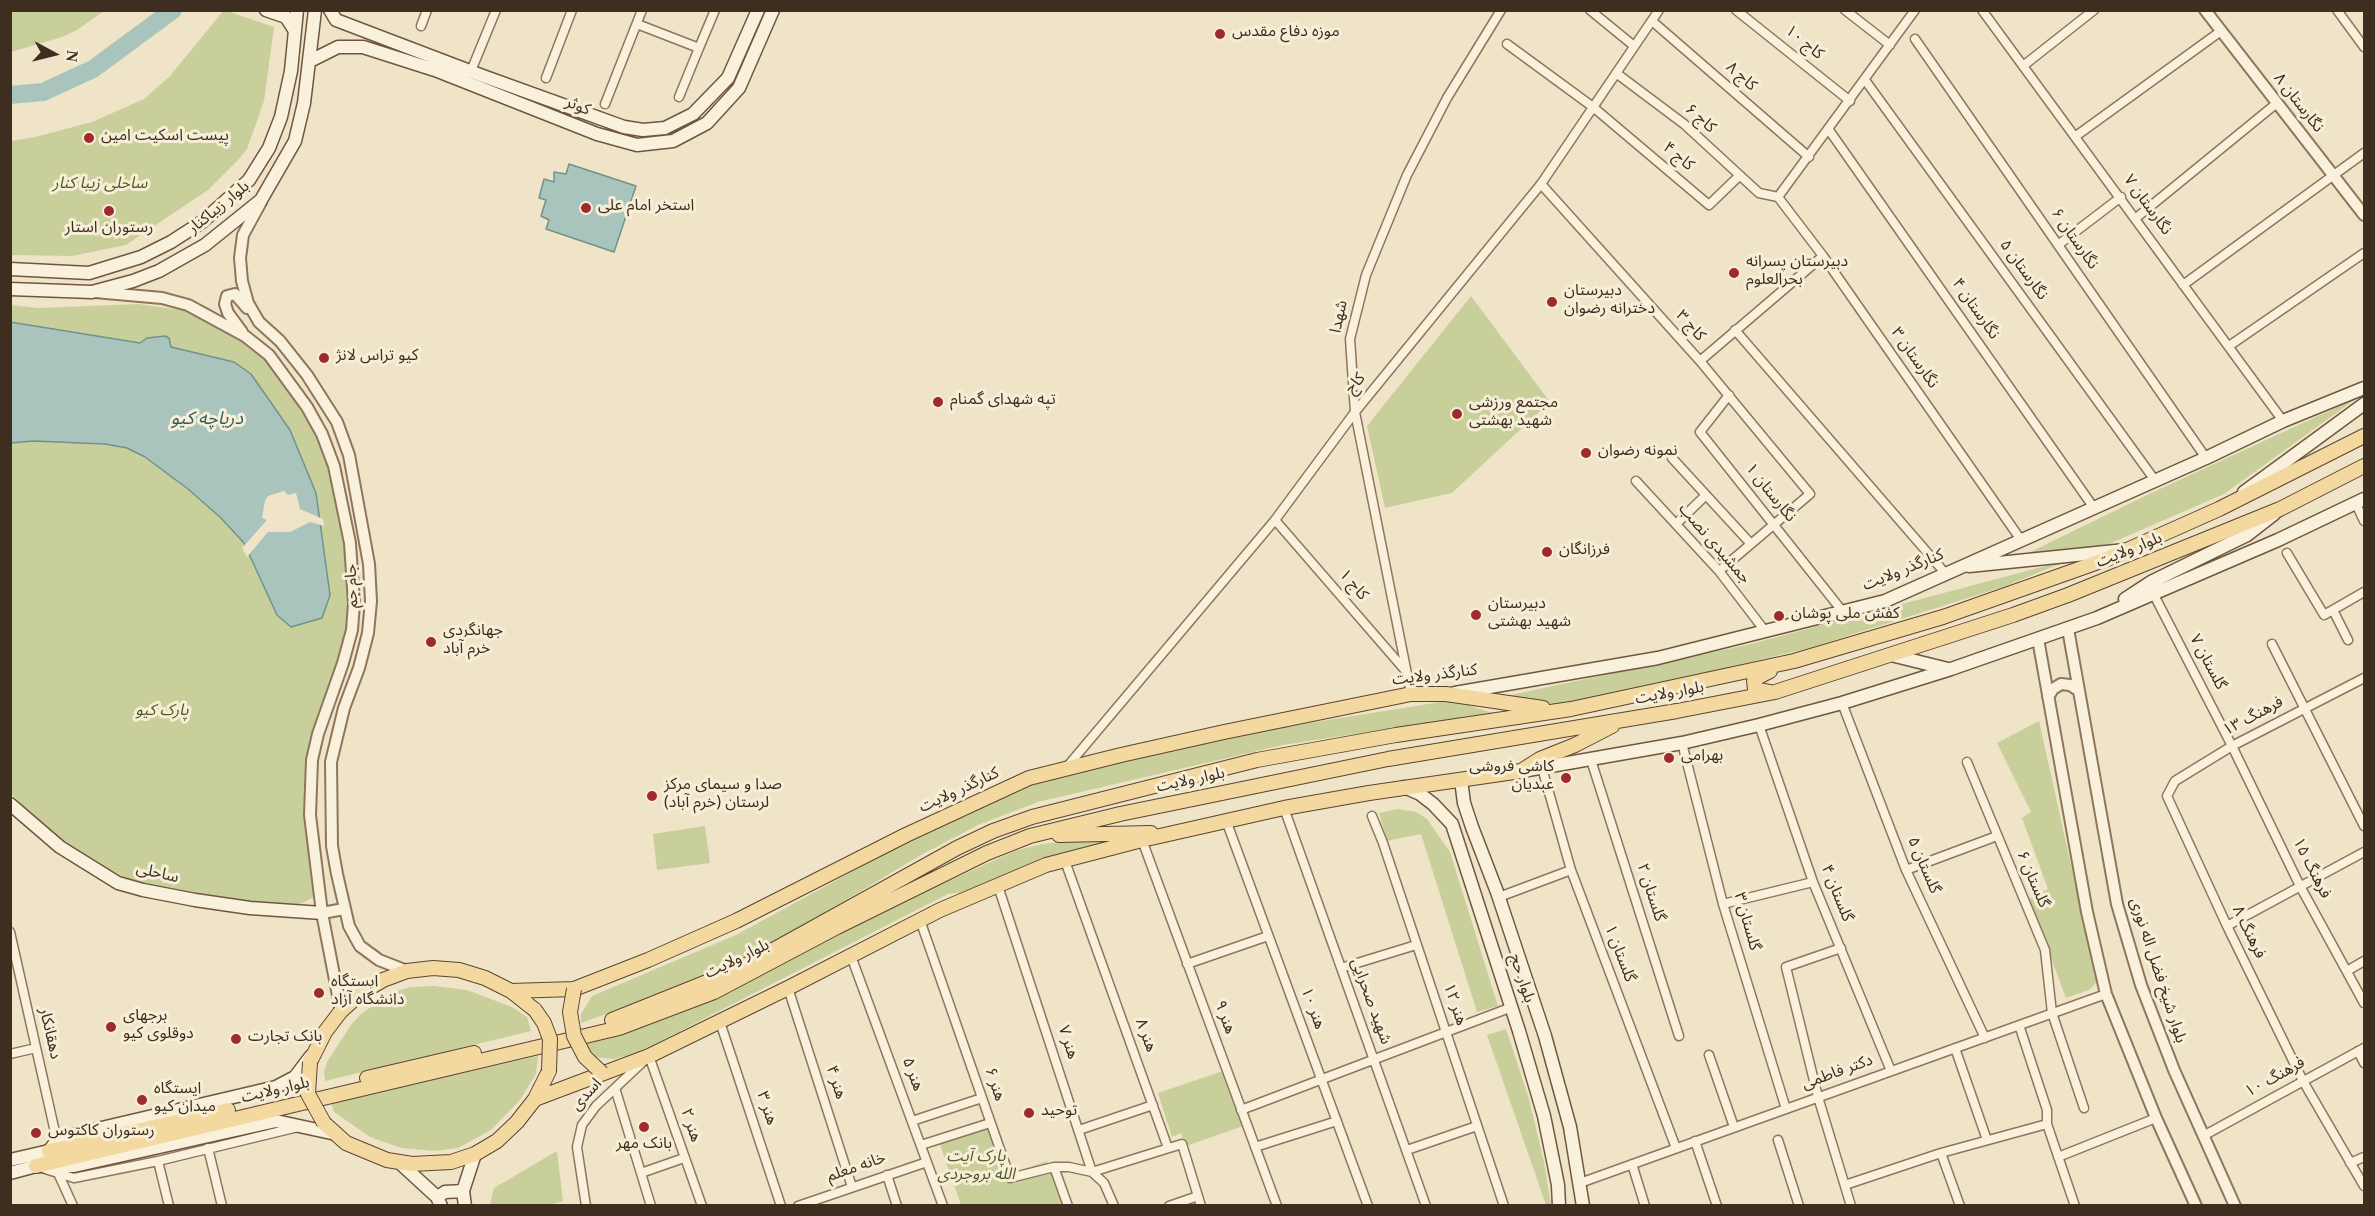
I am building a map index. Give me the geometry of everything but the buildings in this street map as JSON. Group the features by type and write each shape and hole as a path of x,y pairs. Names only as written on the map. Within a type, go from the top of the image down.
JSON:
{"main road":[{"path":"266,10 286,17 295,31"},
{"name":"بلوار زیباکنار","path":"10,269 90,273 141,257 171,242 202,222 249,180 269,148 281,117 291,71 297,10"},
{"name":"بلوار زیباکنار","path":"10,289 92,292 133,281 159,271 205,245 261,200 295,141 304,103 315,10"},
{"name":"کوثر","path":"330,10 336,20 471,71 597,134 637,145 673,141 707,123 739,88 773,10"},
{"name":"کوثر","path":"310,61 338,47 363,47 624,128 643,130 665,128 693,114 728,78 758,10"},
{"path":"363,47 360,37 363,33 368,32"},
{"name":"کنارگذر ولایت","path":"511,991 574,989 648,960 736,921 849,863 1029,778 1224,732 1411,694 1446,694 1658,658 1885,601 2154,479 2206,458 2283,421 2364,388"},
{"path":"2219,509 2364,405"},
{"name":"بلوار ولایت","path":"53,1146 621,1018 737,970 957,848 993,831 1032,817 1257,760 1396,735 1571,709 1794,661 1943,617 2086,567 2129,549 2219,509 2364,436"},
{"name":"بلوار ولایت","path":"36,1166 619,1028 714,992 956,868 1030,836 1120,814 1388,759 1621,721 1775,692 2046,603 2280,510 2364,466"},
{"path":"535,1100 649,1056 920,920 1046,865 1142,840 1227,823 1284,808 1404,787 1591,760 1682,743 1842,703 1950,669 2097,618 2278,540 2360,501"},
{"path":"2097,618 2151,582 2247,535 2280,510"},
{"path":"1960,567 2129,549"},
{"path":"1891,655 1950,669"},
{"path":"1775,692 1760,692 1755,689 1754,681 1794,661"},
{"path":"1677,711 1718,697 1722,692 1720,683 1701,680"},
{"path":"1446,694 1554,710"},
{"path":"1521,771 1540,759 1575,745 1621,721"},
{"name":"بلوار حج","path":"1461,780 1464,803 1499,897 1545,1036 1570,1127 1581,1182 1583,1206"},
{"name":"بلوار حج","path":"1404,787 1420,794 1433,804 1452,824 1512,1007 1544,1116 1558,1185 1559,1206"},
{"name":"ساحلی","path":"10,804 27,821 60,847 118,883 195,900 250,908 322,913"},
{"path":"1454,832 1457,825 1461,823 1472,827"},
{"path":"1030,836 1146,832 1165,835"},
{"path":"10,1160 53,1146 59,1138 276,1087 295,1077 341,1011 361,993 384,980 407,971 433,968 459,970 485,978 511,991 535,1010 544,1023 550,1039 549,1071 535,1100 517,1122 497,1140 475,1154 438,1164 400,1163 346,1143 324,1123 309,1094 310,1062 316,1047"},
{"path":"574,989 570,1012 574,1036 585,1057 602,1073"},
{"path":"10,1173 36,1166 74,1166 276,1122 336,1134"},
{"path":"465,1206 463,1191 475,1154"},
{"path":"400,1163 439,1201 454,1190 463,1191"}],"street":[{"path":"422,26 427,10"},
{"path":"471,71 496,10"},
{"path":"546,78 572,10"},
{"path":"605,104 642,10"},
{"path":"679,97 716,10"},
{"name":"شهدا","path":"1411,694 1355,412 1350,339 1366,275 1407,175 1447,98 1501,10"},
{"path":"1590,10 1634,46"},
{"name":"کاج","path":"1065,769 1275,520 1355,412 1541,184 1659,10"},
{"name":"کاج ۱۰","path":"1736,10 1850,102"},
{"path":"1845,10 1890,45"},
{"path":"1778,197 1850,102 1915,10"},
{"name":"نگارستان ۷","path":"1982,10 2283,421"},
{"path":"2023,66 2094,10"},
{"name":"نگارستان ۸","path":"2205,10 2364,215"},
{"path":"2337,10 2364,46"},
{"name":"کاج ۸","path":"1652,21 1809,157"},
{"path":"637,24 699,48"},
{"path":"2076,136 2221,31"},
{"name":"نگارستان ۶","path":"1915,39 2206,458"},
{"path":"1507,44 1593,107"},
{"name":"کاج ۶","path":"1616,73 1684,124 1759,193 1778,197"},
{"name":"نگارستان ۵","path":"1865,81 2154,479"},
{"path":"2136,218 2277,103"},
{"name":"کاج ۴","path":"1593,107 1709,205 1739,176"},
{"name":"نگارستان ۴","path":"1829,130 2094,508"},
{"path":"2183,285 2364,153"},
{"name":"کاج ۳","path":"1541,184 1700,361 1810,494 1775,525"},
{"name":"نگارستان ۳","path":"1778,197 1823,256 2021,540"},
{"path":"2058,245 2121,197"},
{"name":"جام جم","path":"261,200 243,235 240,258 242,281 248,303 259,322 280,341 307,375 337,422 349,455 369,564 371,601 368,633 359,668 341,717 331,762 332,846 344,909 349,926 360,946 379,960 407,971"},
{"path":"2229,346 2364,253"},
{"path":"1700,361 1823,256"},
{"name":"جام جم","path":"92,292 162,298 188,305 245,336 269,355 308,407 334,465 351,543 354,603 352,630 344,663 318,734 312,760 310,815 322,913 341,1011"},
{"path":"245,336 228,313 225,304 227,296 235,294 259,322"},
{"path":"1735,330 1945,573"},
{"name":"نگارستان ۱","path":"1729,395 1700,432 1843,612"},
{"path":"1672,458 1751,544"},
{"name":"جمشیدی نصب","path":"1636,481 1719,571 1765,631"},
{"path":"1676,524 1706,495"},
{"path":"2360,501 2364,521"},
{"name":"کاج ۱","path":"1275,520 1406,671"},
{"path":"1719,571 1775,525"},
{"path":"2287,553 2324,615 2364,592"},
{"name":"گلستان ۷","path":"2153,593 2232,746"},
{"path":"2333,610 2348,640"},
{"name":"بلوار شیخ فضل اله نوری","path":"2068,629 2117,904 2141,985 2174,1070 2235,1206"},
{"path":"2038,639 2087,912 2106,994 2156,1118 2196,1206"},
{"path":"2272,644 2364,826"},
{"name":"فرهنگ ۱۳","path":"2167,796 2175,781 2232,746 2364,678"},
{"path":"2048,697 2053,689 2061,684 2070,685 2078,690"},
{"name":"گلستان ۵","path":"1842,703 1906,870 1985,1038"},
{"name":"گلستان ۴","path":"1760,725 1813,882 1891,1071"},
{"name":"گلستان ۳","path":"1682,743 1724,904 1786,1109"},
{"name":"فرهنگ ۱۵","path":"2232,746 2301,886 2364,1003"},
{"name":"گلستان ۲","path":"1591,760 1678,1036"},
{"name":"گلستان ۶","path":"1967,762 2045,950 2052,1013 2084,1108"},
{"name":"گلستان ۱","path":"1542,768 1571,870 1676,1148"},
{"name":"فرهنگ ۸","path":"2167,796 2226,926 2304,1081 2364,1186"},
{"name":"شهید صحرایی","path":"1284,808 1426,1206"},
{"name":"هنر ۱۲","path":"1372,816 1504,1206"},
{"name":"هنر ۱۰","path":"1227,823 1368,1206"},
{"path":"1906,870 1997,836"},
{"name":"هنر ۹","path":"1142,840 1277,1206"},
{"path":"2226,926 2364,852"},
{"name":"هنر ۸","path":"1065,861 1168,1148"},
{"path":"1499,897 1571,870"},
{"path":"1724,904 1813,882"},
{"name":"هنر ۷","path":"998,885 1092,1172 1104,1183 1114,1206"},
{"path":"322,913 344,909"},
{"name":"هنر ۶","path":"920,920 1010,1178 1054,1167"},
{"name":"دهقانکار","path":"10,932 36,1048 53,1146"},
{"path":"1187,964 1268,936"},
{"path":"1341,968 1416,945"},
{"path":"1840,948 1786,967 1818,1097 1851,1206"},
{"name":"هنر ۵","path":"851,956 943,1206"},
{"path":"2347,971 2364,961"},
{"name":"هنر ۴","path":"788,988 852,1187"},
{"name":"دکتر فاطمی","path":"1581,1182 2106,994"},
{"path":"1241,1110 1512,1007"},
{"name":"هنر ۳","path":"720,1022 781,1206"},
{"path":"2019,1025 2047,1110 2047,1124 2075,1206"},
{"path":"10,1054 36,1048"},
{"path":"1955,1048 1987,1140"},
{"path":"2361,1050 2364,1063"},
{"name":"فرهنگ ۱۰","path":"2203,1136 2361,1050"},
{"path":"1709,1055 1734,1127"},
{"name":"اسدی","path":"586,1206 577,1147 582,1125 596,1106 649,1056"},
{"name":"هنر ۲","path":"649,1056 702,1206"},
{"path":"615,1088 651,1206"},
{"path":"912,1121 982,1098"},
{"path":"1079,1130 1153,1105"},
{"path":"2058,1157 2156,1118"},
{"path":"1255,1147 1337,1120"},
{"path":"921,1146 990,1123"},
{"path":"1845,1185 1941,1153 2047,1124"},
{"path":"36,1166 74,1178 158,1161 304,1126"},
{"path":"1407,1150 1477,1126"},
{"path":"1778,1140 1798,1206"},
{"path":"1695,1142 1717,1206"},
{"path":"1068,1206 1054,1167 1069,1167 1092,1172 1182,1144 1201,1206"},
{"path":"208,1148 222,1206"},
{"path":"1941,1153 1960,1206"},
{"path":"2350,1163 2364,1157"},
{"path":"641,1173 684,1158"},
{"path":"158,1161 169,1206"},
{"name":"خانه معلم","path":"798,1206 813,1203 852,1187 927,1162"},
{"path":"1632,1164 1645,1206"},
{"path":"58,1173 73,1206"},
{"path":"887,1175 897,1206"},
{"path":"1169,1206 1197,1196"}],"green space":[{"path":"11,10 104,11 77,30 62,37 11,52"},
{"name":"ساحلی زیبا کنار","path":"224,10 274,27 264,101 247,149 239,159 208,190 126,245 72,256 11,255 11,141 92,122 144,99 170,76"},
{"name":"مجتمع ورزشی شهید بهشتی","path":"1471,296 1550,402 1452,493 1385,508 1367,426"},
{"name":"پارک کیو","path":"139,304 187,311 235,337 265,360 287,384 318,436 336,494 347,568 348,630 307,757 305,810 314,897 300,904 248,903 129,880 72,848 45,827 11,794 11,443 33,441 105,444 127,448 161,467 221,518 244,543 278,615 291,627 322,618 330,595 320,521 234,362 171,347 147,338 140,343 11,322 11,305 38,308"},
{"path":"2357,398 2224,494 2109,544 2016,559 2147,495"},
{"path":"2072,559 2003,587 1809,648 1668,682 1558,704 1487,700 1751,644"},
{"path":"1453,700 1492,713 1283,745 1038,802 978,825 921,855 774,943 678,988 581,1023 581,1014 592,996 736,935 943,822 1024,786 1087,769 1284,727"},
{"path":"2039,721 2097,982 2089,990 2066,998 2029,899 2048,889 2022,818 2031,812 1997,743"},
{"path":"1398,809 1416,812 1427,819 1450,852 1498,1006 1477,1012 1421,834 1387,841 1379,813"},
{"path":"705,826 710,863 657,870 653,834"},
{"path":"1106,837 1109,844 972,891 948,894 637,1053 613,1059 593,1057 589,1052 586,1043 667,1016 853,924 1015,851 1042,844"},
{"path":"434,986 467,990 512,1007 527,1017 531,1031 325,1081 324,1072 327,1062 351,1025 361,1014 391,993 410,987"},
{"path":"1506,1029 1529,1099 1544,1162 1551,1205 1546,1205 1487,1035"},
{"path":"538,1056 536,1074 520,1100 491,1130 458,1148 435,1151 401,1148 370,1137 334,1112 331,1102"},
{"path":"1223,1071 1226,1080 1233,1077 1249,1124 1186,1146 1181,1133 1172,1137 1158,1093"},
{"name":"پارک آیت الله بروجردی","path":"988,1124 1006,1175 1047,1161 1063,1205 961,1205 939,1142"},
{"path":"557,1151 563,1201 550,1205 490,1205 494,1188"}],"water":[{"name":"استخر امام علی","path":"569,164 636,186 614,252 546,229 549,220 541,216 546,200 539,198 544,179 554,182 554,172 566,174"},
{"name":"دریاچه کیو","path":"10,322 140,343 147,338 165,336 169,338 171,347 234,362 251,374 290,430 316,493 330,595 322,618 291,627 277,615 244,543 221,518 188,489 145,457 127,448 105,444 33,441 11,443"}],"pier":[{"path":"284,491 288,495 296,493 300,509 323,519 324,526 310,522 290,532 268,532 247,557 242,548 267,520 262,518 265,501 268,496"}],"waterway":[{"path":"10,95 43,92 93,69 173,10"}],"place":[{"name":"موزه دفاع مقدس","path":"1220,34"},
{"name":"پیست اسکیت امین","path":"89,138"},
{"name":"استخر امام علی","path":"586,208"},
{"name":"رستوران استار","path":"109,211"},
{"name":"دبیرستان پسرانه بحرالعلوم","path":"1734,273"},
{"name":"دبیرستان دخترانه رضوان","path":"1552,302"},
{"name":"کیو تراس لانژ","path":"324,358"},
{"name":"تپه شهدای گمنام","path":"938,402"},
{"name":"مجتمع ورزشی شهید بهشتی","path":"1457,414"},
{"name":"نمونه رضوان","path":"1586,453"},
{"name":"فرزانگان","path":"1547,552"},
{"name":"دبیرستان شهید بهشتی","path":"1476,615"},
{"name":"کفش ملی پوشان","path":"1779,616"},
{"name":"جهانگردى خرم آباد","path":"431,642"},
{"name":"بهرامی","path":"1669,758"},
{"name":"کاشی فروشی عبدیان","path":"1566,778"},
{"name":"صدا و سیمای مرکز لرستان (خرم آباد)","path":"652,796"},
{"name":"ایستگاه دانشگاه آزاد","path":"319,993"},
{"name":"برجهای دوقلوی کیو","path":"111,1027"},
{"name":"بانک تجارت","path":"236,1039"},
{"name":"ایستگاه میدان کیو","path":"142,1100"},
{"name":"توحید","path":"1029,1113"},
{"name":"بانک مهر","path":"644,1127"},
{"name":"رستوران کاکتوس","path":"36,1133"}]}
